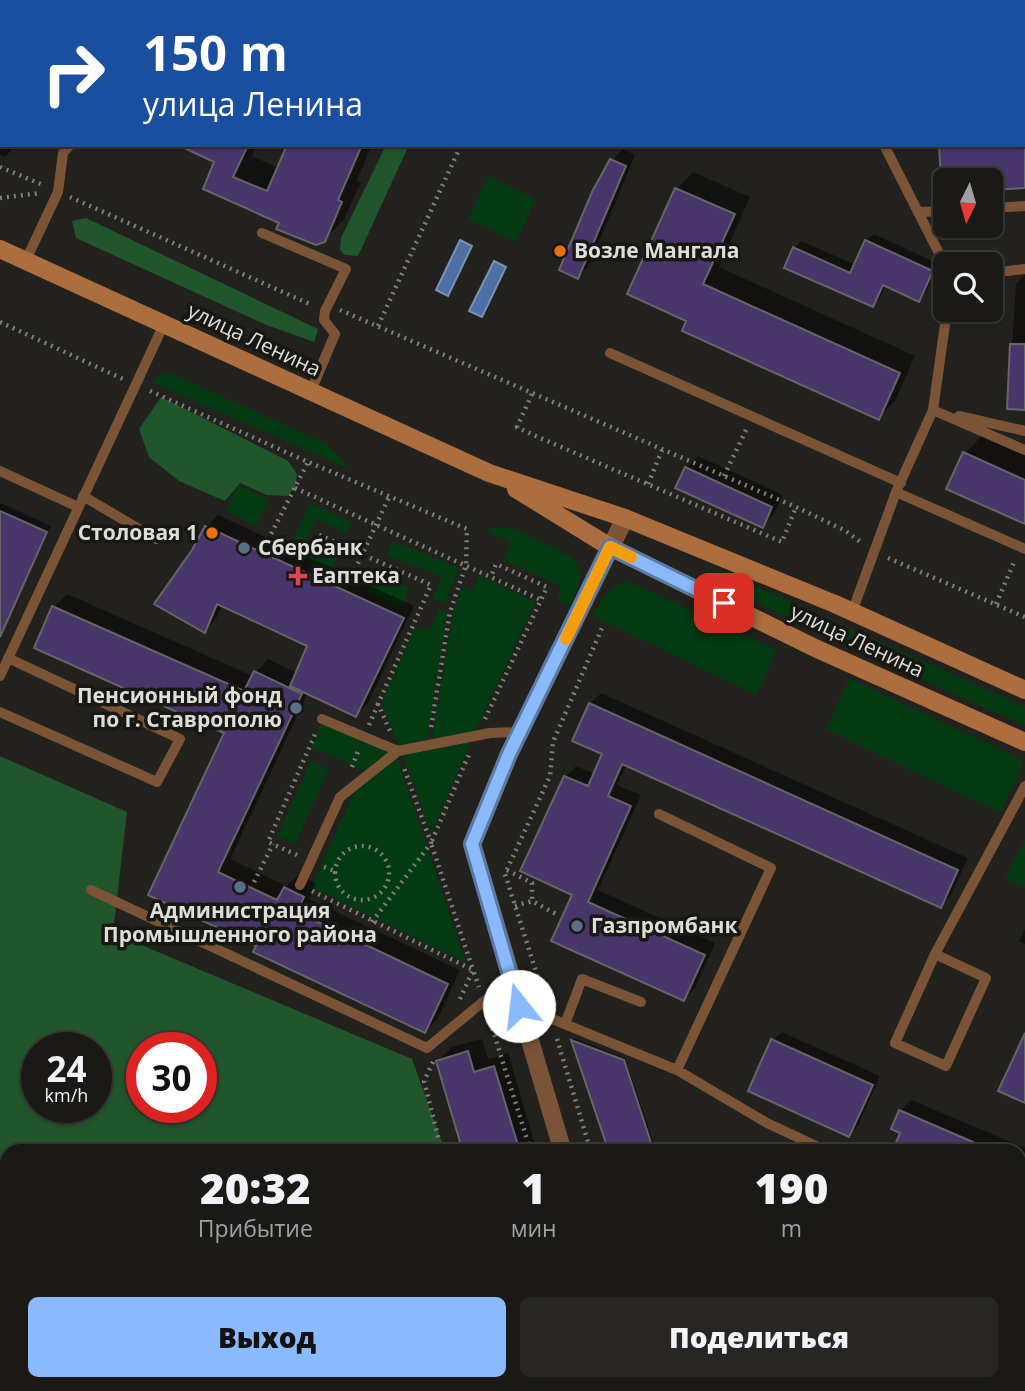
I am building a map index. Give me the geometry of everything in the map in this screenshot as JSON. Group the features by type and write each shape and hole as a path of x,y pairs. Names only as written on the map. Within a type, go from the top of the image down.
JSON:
{"main road":[{"name":"улица Ленина","path":"0,249 489,472 625,518 852,612 1025,690"},
{"name":"улица Ленина","path":"489,472 610,547 815,648 1025,742"}],"street":[{"path":"561,1144 472,844 520,732 625,518"}],"lane":[{"path":"885,147 939,252"},
{"path":"26,260 58,192 64,148"},
{"path":"1003,207 1025,205"},
{"path":"919,212 933,211"},
{"path":"262,233 346,269 326,311 324,320 335,334 311,391"},
{"path":"1003,272 1025,270"},
{"path":"852,612 876,553 898,487 933,410 945,322"},
{"path":"0,676 164,324"},
{"path":"610,353 752,417 1023,548"},
{"path":"933,410 1025,431"},
{"path":"933,410 1025,450"},
{"path":"0,471 81,502 156,539"},
{"path":"0,712 157,782 180,738 8,658"},
{"path":"322,719 398,751"},
{"path":"300,885 340,797 398,751 489,733 520,732"},
{"path":"935,954 986,978 946,1066 895,1043 935,954 1025,786"},
{"path":"659,814 771,868 677,1070"},
{"path":"91,890 427,1048 484,1001 513,989"},
{"path":"565,1024 582,979 642,1002"},
{"path":"524,1023 550,1018 677,1070 767,1122 812,1144"}],"path":[{"path":"378,326 460,147"},
{"path":"0,167 326,311 339,310 378,326 724,476 846,531 876,553 1025,617"},
{"path":"0,198 58,192"},
{"path":"0,322 308,462 467,529 466,565 450,612 428,745"},
{"path":"532,394 517,427 782,542 796,508"},
{"path":"724,476 752,417"},
{"path":"648,484 662,450"},
{"path":"268,540 308,462"},
{"path":"295,488 541,600 547,587 496,564 491,576"},
{"path":"355,570 389,497"},
{"path":"319,535 431,585 378,704 431,843 372,922"},
{"path":"996,604 1023,548"},
{"path":"589,1144 505,874 550,776 553,742 602,628"},
{"path":"322,719 268,842 335,872"},
{"path":"254,882 273,844"},
{"path":"368,846 383,855 390,872 385,888 370,900 349,898 336,882 335,872 342,855 349,849 368,846"},
{"path":"507,870 532,883 532,901"},
{"path":"300,885 473,970 529,1144"},
{"path":"385,888 390,898"},
{"path":"515,906 532,901 556,914"}],"green space":[{"path":"385,147 408,147 358,256 345,255 340,250 341,238"},
{"path":"489,176 536,199 516,242 468,219"},
{"path":"86,218 318,329 314,342 264,324 76,238 72,221"},
{"path":"165,373 173,374 327,444 350,469 151,382"},
{"path":"161,397 288,461 297,474 295,488 287,496 267,495 240,483 225,501 179,481 149,457 139,429"},
{"path":"238,485 269,500 256,526 226,511"},
{"path":"310,503 352,522 346,533 316,519 306,539 338,555 330,572 287,552"},
{"path":"490,528 512,528 571,556 578,566 581,578 570,606 557,600 561,586 503,560 511,542 488,532"},
{"path":"393,541 459,568 445,603 433,599 442,577 387,555"},
{"path":"376,573 410,588 400,608 367,592"},
{"path":"479,575 535,602 475,732 432,740 453,613 462,587 473,590"},
{"path":"738,578 1025,707 1025,726 820,634 732,590 732,585"},
{"path":"630,582 777,650 756,695 593,616 611,589"},
{"path":"439,609 448,611 427,741 400,747 381,704 415,627 430,631"},
{"path":"849,678 1022,760 1021,769 1000,813 826,729"},
{"path":"323,720 363,738 352,765 311,747"},
{"path":"364,738 393,752 368,772 353,766"},
{"path":"472,740 431,834 403,755"},
{"path":"0,756 127,812 113,933 412,1059 442,1144 0,1144"},
{"path":"397,757 466,963 311,887 357,787"},
{"path":"311,761 329,769 295,844 277,836"},
{"path":"1025,842 1025,888 1005,879"}],"water":[{"path":"460,240 472,246 448,296 436,290"},
{"path":"494,261 506,267 482,317 469,311"}],"building":[{"path":"182,147 247,147 233,177 267,191 286,147 361,147 338,200 342,202 325,242 316,245 276,229 279,223 203,189 214,162"},
{"path":"939,147 1025,147 1025,188 1003,189 1003,168 940,168"},
{"path":"610,159 626,166 578,279 559,270 592,192"},
{"path":"675,188 735,214 703,284 900,373 879,420 682,331 686,321 627,294"},
{"path":"865,240 933,271 919,302 883,285 873,307 784,268 793,247 850,273"},
{"path":"1010,344 1025,344 1025,410 1007,409"},
{"path":"963,452 1025,480 1025,524 946,489"},
{"path":"685,467 772,507 763,528 675,488"},
{"path":"0,511 47,532 0,637"},
{"path":"205,526 404,618 356,717 290,686 307,646 217,604 205,633 154,604 192,550"},
{"path":"52,606 244,691 254,671 302,694 218,872 277,900 284,887 304,897 297,912 448,984 425,1033 253,952 256,946 148,895 224,733 34,648"},
{"path":"589,703 958,870 941,908 622,764 608,796 631,806 588,902 705,955 684,1001 551,941 572,895 520,871 564,776 588,786 602,754 572,741"},
{"path":"1025,1033 1025,1103 998,1091"},
{"path":"771,1039 873,1085 849,1137 748,1091"},
{"path":"571,1040 624,1060 651,1144 606,1144"},
{"path":"468,1051 474,1072 494,1066 518,1144 461,1144 436,1061"},
{"path":"899,1110 978,1144 895,1144 900,1133 891,1129"}],"slow traffic":[{"path":"566,639 610,547 631,557"}],"place":[{"name":"Возле Мангала","path":"560,251"},
{"name":"Столовая 1","path":"212,533"},
{"name":"Сбербанк","path":"244,548"},
{"name":"Еаптека","path":"298,576"},
{"name":"Пенсионный фонд по г. Ставрополю","path":"296,708"},
{"name":"Администрация Промышленного района","path":"240,887"},
{"name":"Газпромбанк","path":"577,926"}],"route":[{"path":"519,1006 472,844 509,754 610,547 724,603"}]}
